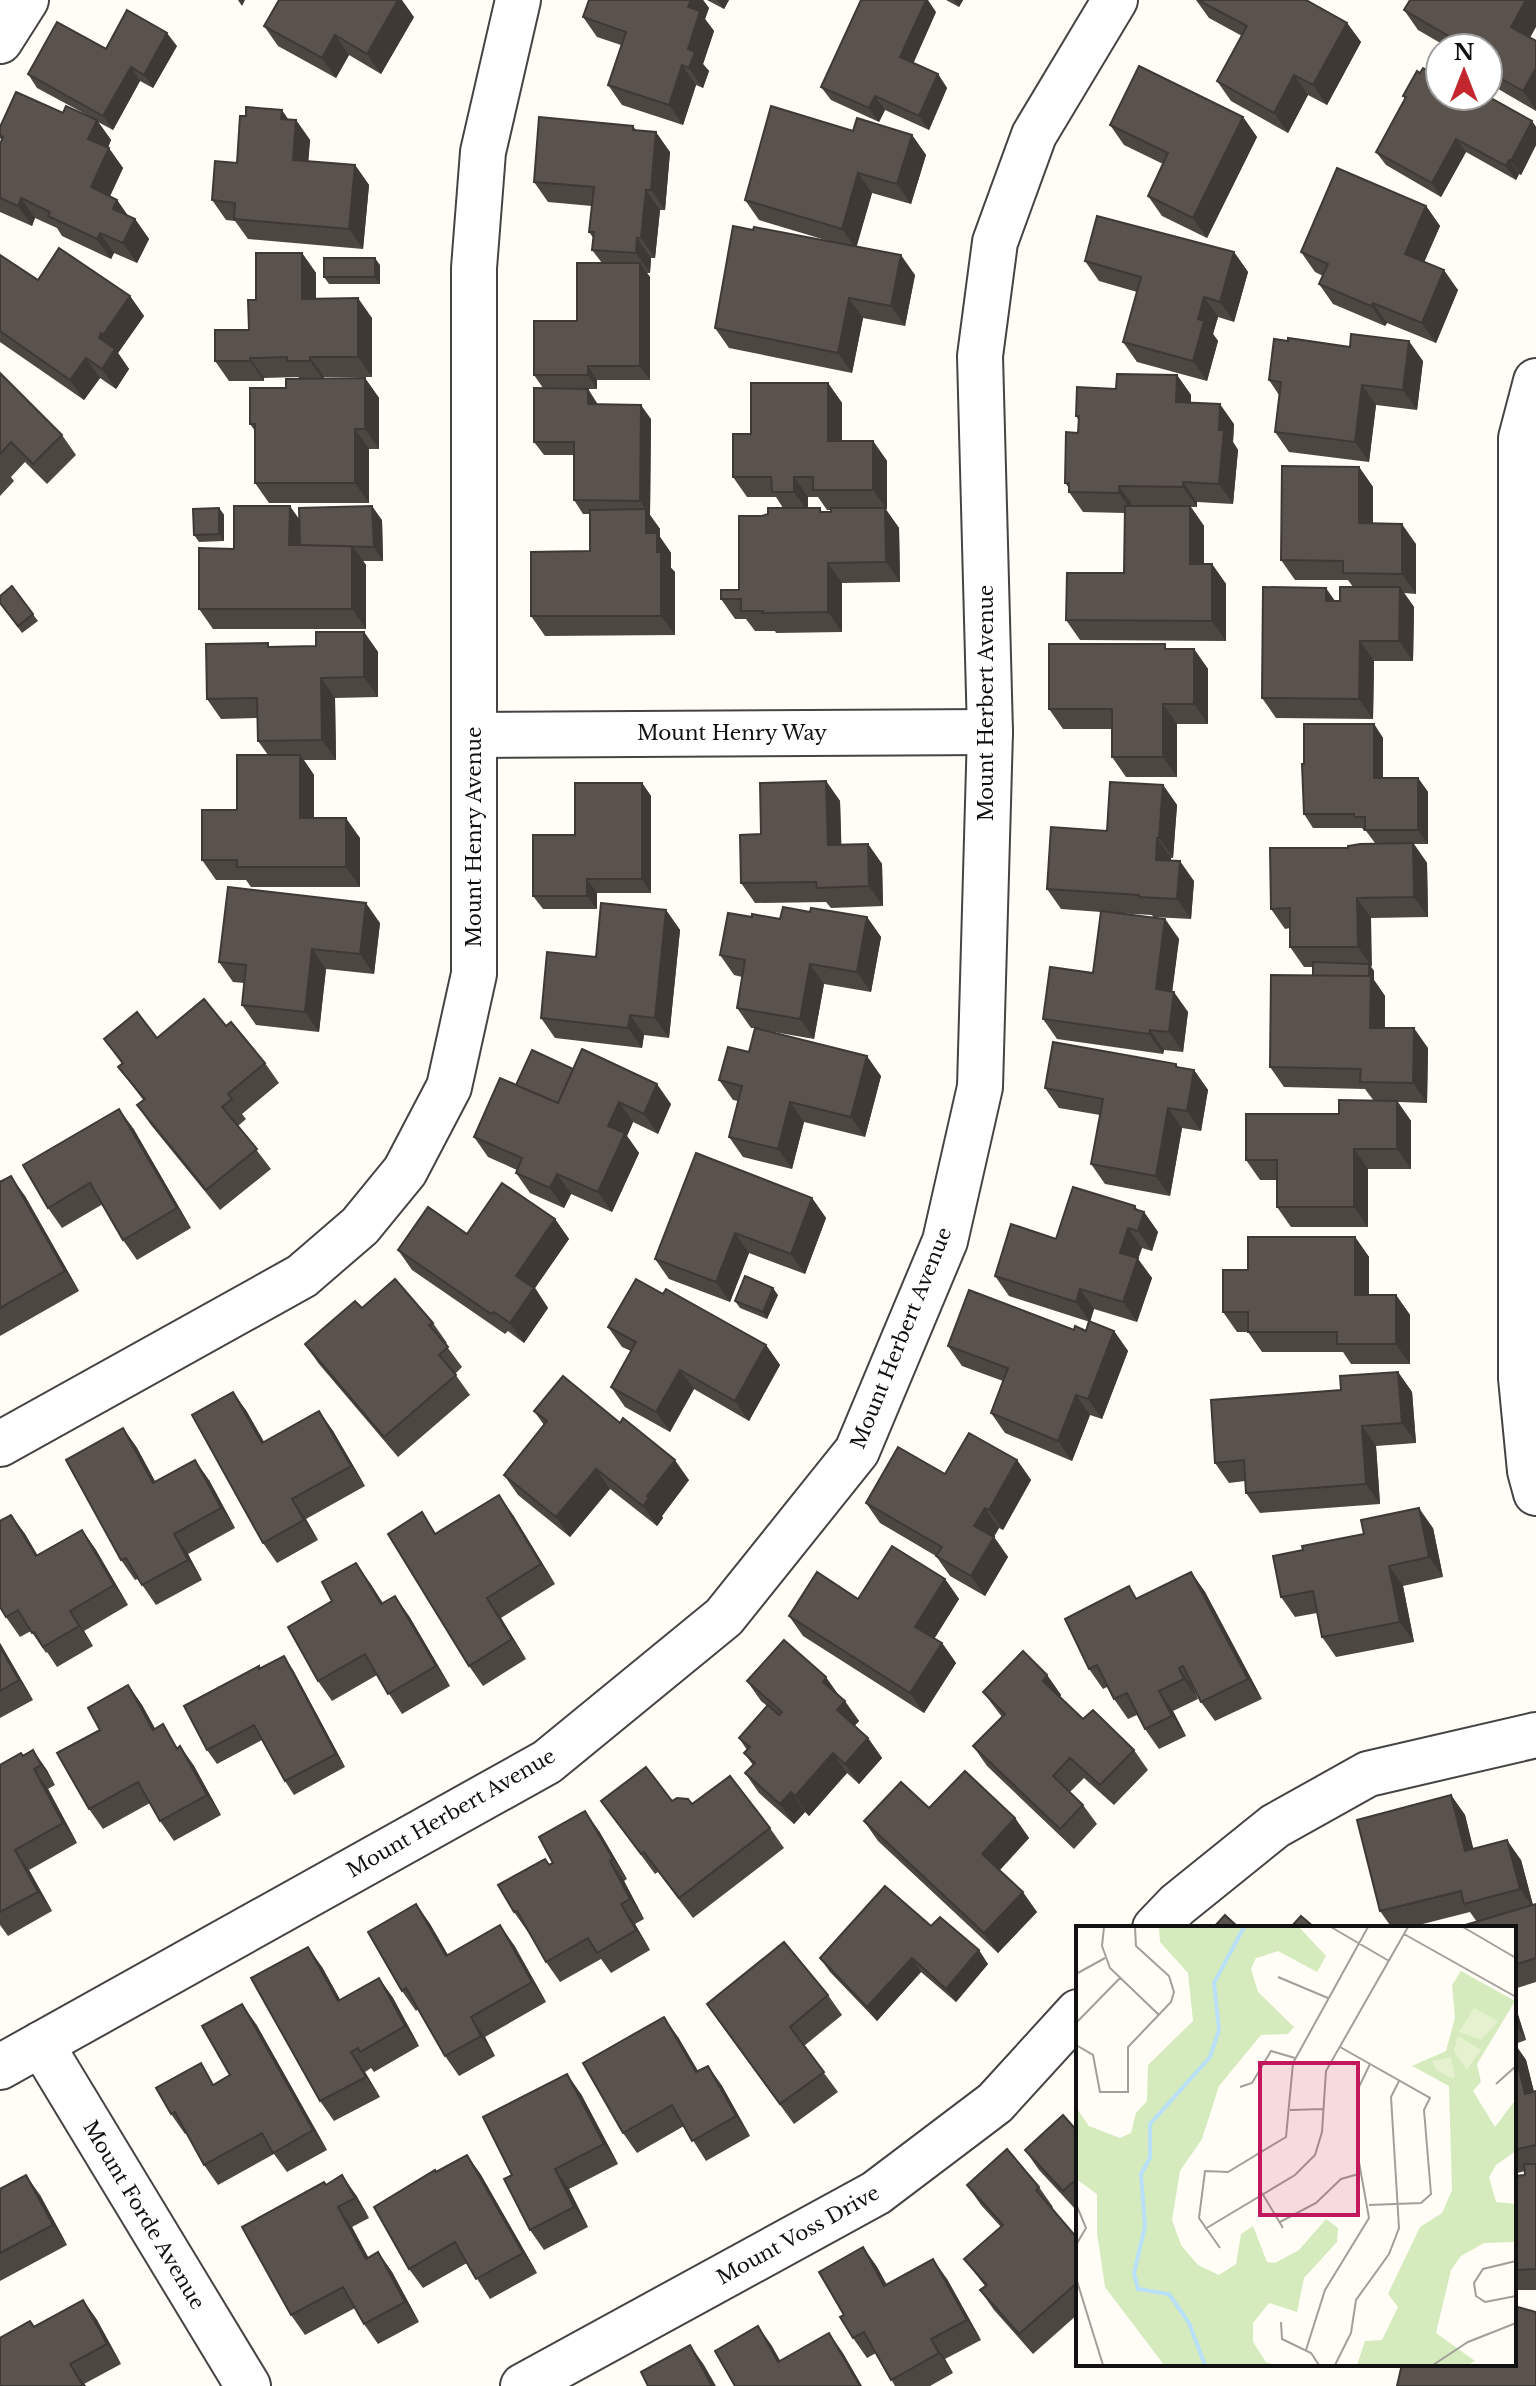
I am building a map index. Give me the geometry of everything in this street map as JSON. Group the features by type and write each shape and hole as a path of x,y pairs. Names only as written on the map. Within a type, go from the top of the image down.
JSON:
{"street":[{"path":"0,41 26,0"},
{"name":"Mount Henry Avenue","path":"0,1444 302,1276 360,1226 405,1171 449,1087 474,974 474,268 483,152 518,0"},
{"name":"Mount Herbert Avenue","path":"0,2067 547,1762 724,1617 857,1451 945,1241 980,1087 990,732 980,356 995,242 1034,135 1115,0"},
{"path":"1536,381 1521,438 1521,1378 1530,1471 1536,1493"},
{"name":"Mount Henry Way","path":"474,735 990,732"},
{"path":"1157,1926 1177,1905 1275,1826 1368,1774 1536,1735"},
{"name":"Mount Voss Drive","path":"523,2386 876,2193 995,2103 1076,2014"},
{"name":"Mount Forde Avenue","path":"41,2044 248,2386"}],"building":[{"path":"279,0 398,0 367,54 335,35 322,58 264,26"},
{"path":"589,0 691,0 688,7 700,11 688,49 695,52 689,68 682,65 669,105 608,85 626,32 583,17"},
{"path":"861,0 926,0 900,57 938,74 919,116 875,96 869,108 821,87"},
{"path":"1198,0 1306,0 1347,23 1313,85 1294,75 1274,113 1217,81 1247,26"},
{"path":"1410,0 1526,0 1511,27 1536,41 1536,68 1523,91 1504,80 1504,32 1441,32 1404,10"},
{"path":"127,10 167,33 144,75 131,67 103,116 28,74 57,22 106,49"},
{"path":"1139,66 1243,117 1193,218 1148,196 1168,153 1110,125"},
{"path":"1424,69 1424,112 1504,112 1504,105 1532,121 1506,166 1456,139 1432,183 1376,152 1406,97 1403,96 1417,71 1420,73"},
{"path":"16,92 63,113 66,106 97,120 88,139 109,148 91,187 117,200 113,209 135,219 123,243 100,233 97,239 48,216 50,212 21,198 18,206 0,198 0,144 3,137 0,127"},
{"path":"771,106 853,131 857,118 912,135 897,184 858,173 842,229 745,200"},
{"path":"246,107 282,110 281,119 296,120 293,160 355,165 349,229 234,219 235,203 212,200 215,161 237,163 240,116 246,116"},
{"path":"539,117 633,126 633,130 656,132 651,190 646,190 641,238 637,238 636,253 592,250 594,232 589,232 594,187 534,182"},
{"path":"1337,168 1426,206 1405,254 1444,270 1422,323 1319,284 1328,264 1301,252"},
{"path":"1097,216 1234,252 1220,302 1204,297 1198,319 1204,321 1193,361 1123,342 1141,277 1085,261"},
{"path":"733,226 753,230 754,227 901,255 891,306 849,298 838,353 715,328"},
{"path":"59,248 130,296 99,338 115,349 102,369 86,358 70,380 0,331 0,255 38,280"},
{"path":"256,253 302,253 302,299 358,298 358,357 310,357 310,361 287,361 287,357 215,361 215,330 249,330 248,300 256,300"},
{"path":"324,258 375,258 375,277 324,277"},
{"path":"577,263 640,263 640,366 588,366 588,375 534,375 534,321 577,321"},
{"path":"1351,334 1409,341 1403,390 1362,385 1355,442 1275,432 1281,382 1269,380 1274,339 1288,341 1288,338 1350,347"},
{"path":"0,373 62,435 33,464 11,442 0,454"},
{"path":"1117,374 1177,375 1176,402 1220,404 1219,430 1224,430 1219,484 1183,482 1183,487 1119,486 1119,493 1069,492 1069,483 1065,483 1066,432 1078,433 1077,387 1116,389"},
{"path":"365,378 365,429 355,429 355,483 255,483 255,424 250,424 250,388 286,388 286,379"},
{"path":"751,383 828,383 828,441 873,441 873,490 813,490 813,477 794,477 794,492 772,492 771,477 733,477 733,434 751,434"},
{"path":"534,388 588,389 588,404 641,405 640,501 574,500 574,442 534,442"},
{"path":"1282,466 1359,467 1359,523 1402,524 1402,574 1343,573 1343,561 1281,560"},
{"path":"234,506 290,506 289,545 352,545 352,609 199,609 199,548 234,549"},
{"path":"372,506 374,547 300,545 299,508"},
{"path":"1125,506 1190,506 1190,564 1212,564 1212,621 1066,620 1067,573 1124,573"},
{"path":"219,508 219,534 194,535 193,509"},
{"path":"768,508 820,508 820,512 831,512 831,508 885,508 886,562 828,563 828,612 741,611 741,599 721,599 721,590 739,590 739,516 762,516 768,514"},
{"path":"646,509 646,533 657,533 657,552 661,552 661,616 531,616 531,552 590,551 590,510"},
{"path":"12,586 33,614 18,626 0,603 0,596"},
{"path":"1263,587 1326,588 1326,601 1340,601 1340,587 1400,587 1399,641 1360,641 1359,699 1262,698"},
{"path":"316,632 364,632 364,677 321,678 322,740 258,741 257,698 207,699 206,644 316,646"},
{"path":"1049,644 1165,644 1165,649 1194,649 1194,704 1163,704 1163,757 1112,757 1112,709 1049,709"},
{"path":"1304,724 1374,724 1374,778 1418,778 1418,830 1365,830 1365,817 1354,817 1354,814 1304,814"},
{"path":"237,755 300,755 300,818 346,818 346,867 237,867 237,860 202,860 202,810 237,810"},
{"path":"826,781 828,845 868,844 869,886 817,888 816,882 741,883 740,835 761,834 760,783"},
{"path":"1110,782 1163,785 1156,860 1180,861 1177,899 1047,889 1051,827 1107,831"},
{"path":"575,783 642,783 642,879 587,879 587,896 533,896 533,835 575,835"},
{"path":"1413,843 1414,897 1357,898 1358,947 1290,947 1290,908 1271,909 1270,848 1348,848 1360,844"},
{"path":"228,887 366,903 360,954 312,949 305,1012 242,1005 246,965 219,962"},
{"path":"601,903 666,910 655,1018 630,1015 628,1028 541,1018 547,952 596,957"},
{"path":"783,907 867,917 857,972 810,964 800,1019 737,1008 745,960 720,955 728,913 780,919"},
{"path":"1101,911 1165,919 1156,989 1174,992 1169,1032 1150,1030 1149,1034 1043,1019 1050,967 1093,973"},
{"path":"1313,962 1369,964 1369,976 1313,976"},
{"path":"1271,975 1371,976 1370,1028 1414,1028 1413,1083 1360,1082 1361,1069 1270,1067"},
{"path":"204,999 226,1026 231,1022 265,1063 228,1094 232,1099 222,1107 257,1149 206,1190 137,1105 145,1099 118,1067 123,1063 104,1039 137,1012 157,1038"},
{"path":"755,1028 867,1056 851,1117 790,1102 778,1149 729,1137 742,1086 719,1080 728,1047 749,1052"},
{"path":"1053,1042 1194,1070 1187,1111 1168,1108 1156,1176 1091,1164 1103,1099 1045,1088"},
{"path":"582,1049 657,1084 644,1114 619,1102 608,1126 625,1133 598,1192 557,1174 550,1188 516,1173 522,1158 474,1137 500,1078 558,1103"},
{"path":"532,1050 573,1069 558,1103 516,1085"},
{"path":"1339,1100 1397,1101 1397,1149 1354,1149 1354,1207 1277,1207 1277,1160 1246,1160 1246,1114 1339,1114"},
{"path":"119,1109 177,1208 123,1240 90,1183 48,1208 23,1165"},
{"path":"696,1153 812,1198 791,1254 735,1233 716,1282 655,1259"},
{"path":"11,1176 65,1271 0,1308 0,1182"},
{"path":"502,1183 555,1219 516,1276 534,1288 510,1323 494,1312 491,1314 398,1250 428,1207 467,1234"},
{"path":"1073,1187 1135,1206 1134,1209 1144,1212 1138,1231 1128,1228 1120,1253 1138,1258 1123,1302 1080,1289 1076,1302 995,1276 1011,1224 1056,1239"},
{"path":"1248,1237 1355,1237 1355,1295 1396,1295 1396,1344 1337,1344 1337,1332 1248,1332 1248,1312 1223,1312 1223,1270 1248,1270"},
{"path":"745,1276 773,1288 763,1312 735,1301"},
{"path":"395,1279 433,1323 429,1325 448,1347 439,1355 456,1375 384,1437 305,1344 355,1301 362,1308"},
{"path":"636,1279 663,1294 666,1289 766,1345 735,1401 680,1370 656,1412 611,1387 636,1342 608,1327"},
{"path":"969,1290 1074,1330 1075,1326 1086,1331 1089,1321 1114,1331 1088,1399 1076,1395 1058,1441 991,1413 1008,1368 948,1346"},
{"path":"1398,1372 1402,1423 1362,1426 1366,1484 1246,1493 1244,1460 1215,1463 1211,1400 1341,1390 1340,1376"},
{"path":"563,1376 620,1423 623,1418 675,1460 647,1496 649,1498 643,1506 596,1469 556,1517 504,1475 547,1421 534,1411"},
{"path":"233,1392 262,1443 319,1411 351,1466 292,1499 304,1520 263,1543 192,1415"},
{"path":"123,1428 153,1483 195,1460 221,1508 174,1534 188,1560 142,1585 126,1558 121,1560 66,1460"},
{"path":"969,1433 1017,1460 989,1510 985,1508 974,1526 994,1537 971,1576 936,1556 942,1547 866,1503 898,1447 945,1474"},
{"path":"499,1495 541,1564 487,1598 512,1639 469,1666 388,1534 422,1512 435,1534"},
{"path":"1419,1508 1429,1557 1389,1566 1400,1622 1322,1637 1313,1591 1281,1597 1273,1556 1303,1550 1302,1546 1364,1534 1361,1520"},
{"path":"11,1515 36,1556 82,1530 114,1585 70,1611 79,1626 43,1647 18,1610 6,1617 0,1607 0,1521"},
{"path":"892,1546 945,1579 915,1627 942,1643 910,1693 789,1616 817,1572 858,1599"},
{"path":"356,1563 381,1604 395,1596 436,1666 388,1694 365,1654 318,1681 288,1627 332,1601 322,1582"},
{"path":"1191,1572 1248,1679 1201,1702 1183,1666 1179,1668 1184,1679 1159,1691 1172,1716 1145,1729 1127,1693 1114,1699 1097,1665 1089,1669 1065,1619 1129,1586 1136,1599"},
{"path":"784,1640 826,1677 823,1682 845,1701 837,1710 868,1738 845,1764 833,1753 795,1796 791,1792 780,1804 745,1773 755,1763 744,1753 750,1747 739,1738 768,1705 779,1715 782,1712 747,1681"},
{"path":"0,1647 19,1680 0,1691"},
{"path":"1023,1651 1047,1675 1043,1681 1083,1719 1093,1710 1134,1750 1100,1785 1070,1758 1053,1776 1083,1805 1060,1829 973,1746 1005,1714 983,1692"},
{"path":"284,1656 336,1754 285,1781 254,1725 207,1750 184,1706"},
{"path":"128,1685 153,1730 163,1724 177,1749 180,1746 207,1795 160,1821 138,1782 89,1809 57,1753 100,1730 88,1708"},
{"path":"33,1750 41,1765 34,1769 63,1823 15,1850 38,1892 0,1912 0,1765"},
{"path":"646,1767 672,1801 688,1799 692,1804 730,1776 770,1828 679,1898 601,1801"},
{"path":"965,1771 1015,1818 982,1854 1023,1892 984,1933 864,1821 901,1782 929,1808"},
{"path":"1451,1795 1465,1851 1507,1840 1520,1889 1464,1904 1461,1891 1380,1911 1357,1820"},
{"path":"585,1811 613,1859 610,1861 630,1899 621,1904 636,1930 597,1953 588,1938 546,1962 498,1885 545,1859 549,1865 553,1863 539,1837"},
{"path":"885,1886 931,1926 940,1917 979,1950 946,1989 912,1958 867,2007 820,1958"},
{"path":"416,1904 446,1956 500,1925 532,1982 471,2017 481,2036 445,2056 406,1988 402,1991 368,1932"},
{"path":"1536,1904 1536,1958 1516,1964 1516,1926 1462,1926"},
{"path":"1225,1915 1237,1926 1215,1926"},
{"path":"1301,1916 1313,1926 1292,1926"},
{"path":"784,1942 828,1995 790,2027 824,2072 780,2104 707,2004"},
{"path":"308,1947 338,2001 379,1978 405,2026 360,2052 358,2048 351,2052 366,2077 320,2101 251,1978"},
{"path":"242,2004 313,2130 273,2153 262,2133 204,2165 175,2112 171,2114 156,2088 201,2063 213,2085 230,2075 202,2026"},
{"path":"664,2017 696,2072 708,2066 736,2116 692,2141 672,2105 623,2133 583,2063"},
{"path":"1516,2056 1525,2094 1536,2091 1536,2145 1516,2150"},
{"path":"567,2074 604,2144 555,2169 574,2207 530,2230 504,2179 512,2175 483,2117"},
{"path":"1063,2115 1076,2130 1076,2186 1073,2182 1063,2191 1025,2150"},
{"path":"1007,2149 1039,2187 1036,2190 1076,2237 1076,2284 1019,2334 980,2290 987,2285 964,2259 1003,2225 967,2185"},
{"path":"467,2155 523,2253 476,2279 455,2242 409,2269 374,2207 435,2170"},
{"path":"1524,2164 1536,2164 1536,2269 1516,2270 1516,2176 1525,2175"},
{"path":"26,2175 53,2225 0,2253 0,2189"},
{"path":"342,2175 355,2198 338,2207 366,2259 378,2252 405,2302 364,2324 343,2287 291,2315 242,2227"},
{"path":"863,2247 884,2286 933,2259 967,2320 931,2339 939,2353 891,2380 864,2332 853,2338 840,2317 844,2315 819,2272"},
{"path":"83,2300 107,2344 70,2364 83,2386 0,2386 0,2338 30,2321 34,2327"},
{"path":"1516,2307 1536,2312 1536,2386 1397,2386 1402,2366 1516,2366"},
{"path":"758,2326 778,2362 829,2333 860,2386 735,2386 715,2351"},
{"path":"690,2345 712,2386 648,2386 641,2372"}]}
